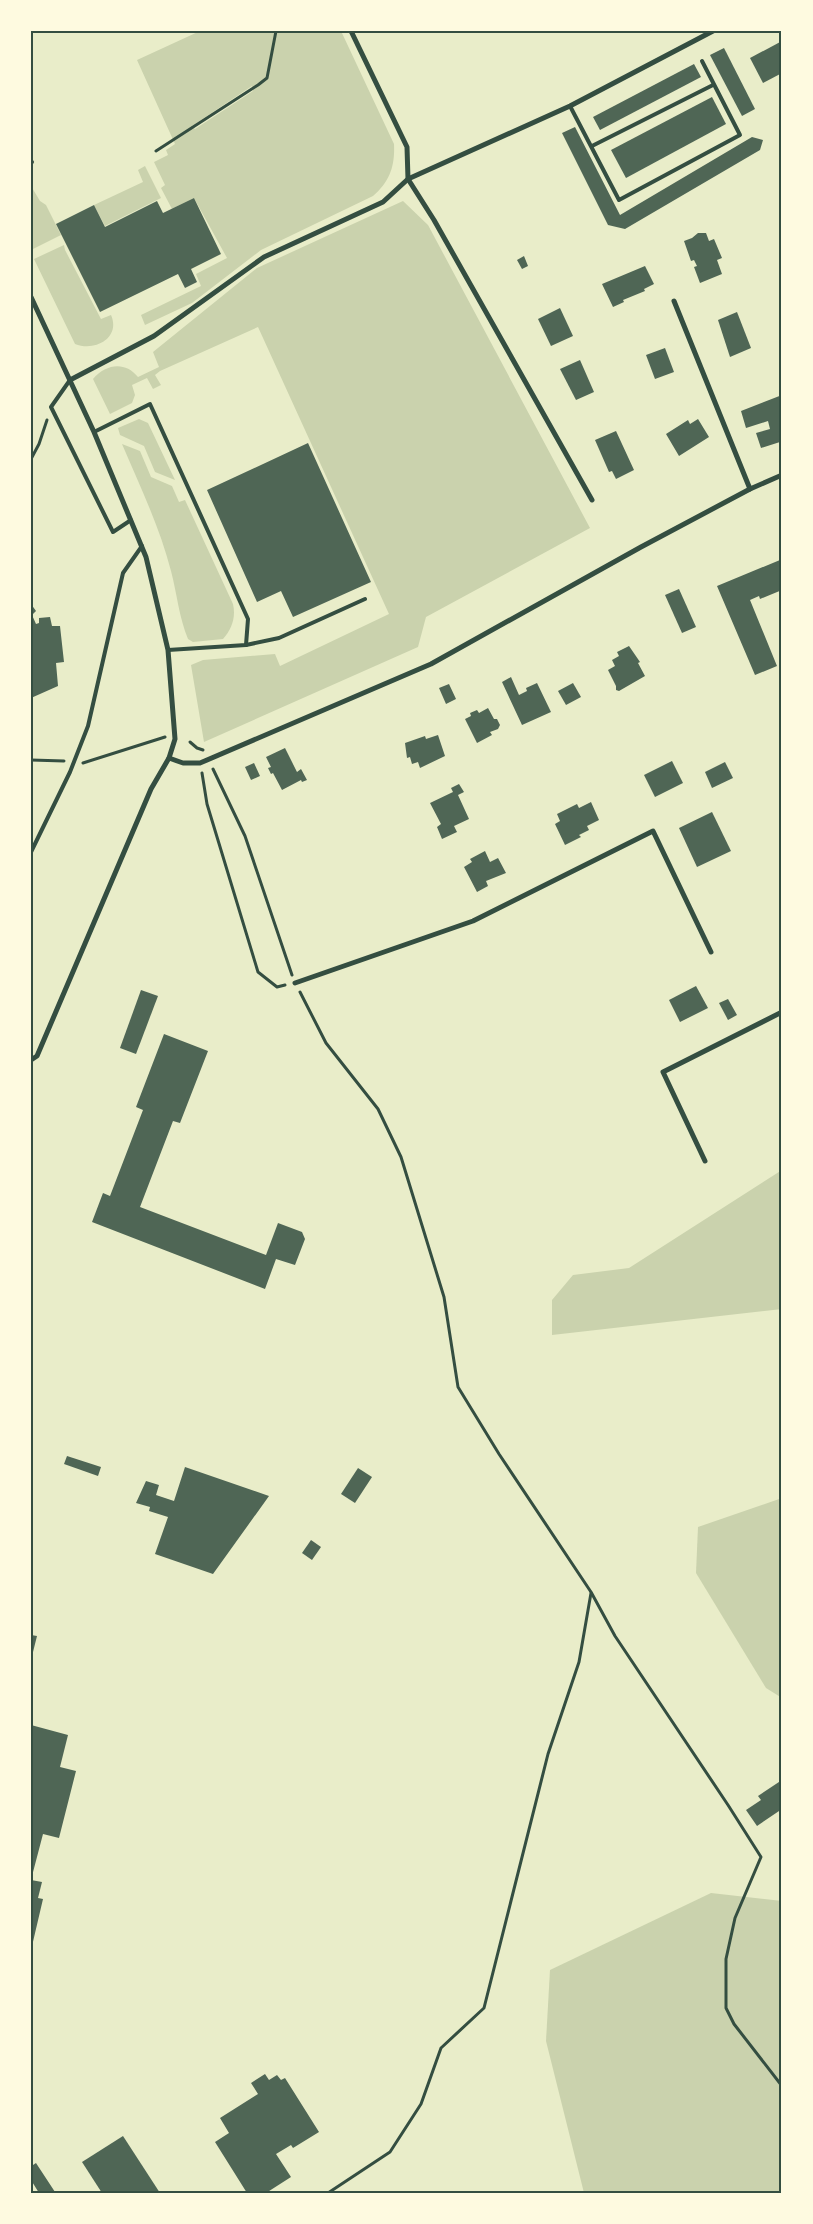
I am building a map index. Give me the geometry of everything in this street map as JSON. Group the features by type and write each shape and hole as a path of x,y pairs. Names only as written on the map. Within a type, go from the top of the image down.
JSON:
{"street":[{"path":"351,31 407,147 408,178 434,220 592,500"},
{"path":"70,380 154,336 264,257 383,202 408,178 570,106 713,31"},
{"path":"31,297 94,432 146,557 168,650 175,733 169,758 151,789 37,1056 31,1060"},
{"path":"674,301 750,489"},
{"path":"169,758 183,763 200,763 431,664 641,547 750,489 782,475"},
{"path":"295,983 473,921 652,831 711,952"},
{"path":"704,1161 663,1072 782,1012"}],"lane":[{"path":"570,106 619,200 740,135 702,60"},
{"path":"592,146 713,85"},
{"path":"70,380 51,407 113,532 131,520"},
{"path":"94,432 150,404 248,619 246,645"},
{"path":"31,852 73,763 88,726 123,573 142,546"},
{"path":"168,650 246,645 278,638 365,599"}],"path":[{"path":"156,151 258,86 267,78 276,31"},
{"path":"31,459 39,444 51,407"},
{"path":"31,760 82,763 175,733"},
{"path":"190,742 193,746 203,750"},
{"path":"208,760 246,836 295,983 326,1043 378,1109 401,1157 444,1297 458,1387 499,1454 591,1592 615,1636 728,1805 760,1857 735,1918 726,1959 726,2008 734,2024 782,2086"},
{"path":"200,763 206,804 258,972 277,986 295,983"},
{"path":"328,2193 390,2152 421,2104 440,2048 484,2008 548,1754 579,1662 591,1592"}],"green space":[{"path":"200,31 341,31 394,144 394,159 390,173 384,185 373,196 261,250 192,303 145,325 141,315 201,286 196,274 227,258 194,198 172,209 161,188 165,185 154,162 168,155 166,150 175,144 137,60","holes":["252,86 253,91 195,129 192,126"]},
{"path":"145,166 161,198 105,226 94,205 143,182 138,170"},
{"path":"31,186 40,201 46,205 61,235 31,250"},
{"path":"403,201 428,225 590,528 426,617 418,647 204,742 191,665 203,660 275,654 280,666 389,614 258,327 160,371 155,375 161,385 153,389 147,378 132,385 135,395 132,403 110,414 93,379 104,370 115,366 127,368 138,377 159,367 153,352 257,268"},
{"path":"64,245 101,319 111,315 112,330 104,341 98,344 83,346 75,344 34,259"},
{"path":"139,419 148,423 175,480 155,472 144,446 120,435 118,428"},
{"path":"122,444 140,451 151,477 172,486 179,502 185,500 233,604 234,614 232,623 223,639 193,642 188,639 161,539"},
{"path":"782,1170 782,1309 552,1335 552,1300 573,1275 629,1268"},
{"path":"782,1498 782,1698 766,1688 696,1573 698,1527"},
{"path":"711,1893 782,1901 782,2193 584,2193 546,2041 550,1970"}],"building":[{"path":"782,41 782,73 763,83 750,58"},
{"path":"724,48 755,109 742,116 710,55"},
{"path":"694,64 701,77 600,130 593,117"},
{"path":"712,97 726,124 626,178 611,150"},
{"path":"575,127 620,215 752,137 763,140 760,150 625,229 608,225 562,133"},
{"path":"194,198 221,254 191,269 197,282 185,288 178,274 100,312 56,224 94,205 105,227 157,201 163,213"},
{"path":"698,233 706,233 709,241 714,239 722,258 717,260 722,274 700,283 694,267 697,266 694,260 691,261 684,241"},
{"path":"524,256 528,266 522,269 517,260"},
{"path":"645,266 654,284 644,289 645,291 623,300 624,302 613,307 602,284"},
{"path":"560,308 573,336 551,346 538,319"},
{"path":"737,312 751,348 730,357 718,320"},
{"path":"665,348 674,372 655,379 646,355"},
{"path":"580,360 594,392 576,400 560,369"},
{"path":"782,395 782,447 780,442 761,448 756,433 770,429 768,421 746,428 741,411"},
{"path":"698,419 709,437 679,456 666,434 688,420 690,424"},
{"path":"616,431 634,470 616,479 612,471 609,472 595,440"},
{"path":"308,443 371,582 293,617 281,591 257,602 207,490"},
{"path":"780,560 782,590 760,599 759,596 750,600 777,666 755,675 717,586"},
{"path":"679,589 696,627 682,633 665,595"},
{"path":"31,604 36,611 32,615 36,624 39,623 39,618 50,617 52,626 60,626 64,662 56,663 58,686 31,698"},
{"path":"629,646 640,662 638,663 645,676 619,691 616,690 608,670 615,666 612,660 619,656 617,652"},
{"path":"511,677 519,695 527,691 526,688 537,683 551,712 522,725 502,682"},
{"path":"573,683 581,697 566,705 558,691"},
{"path":"449,684 456,699 446,704 439,688"},
{"path":"488,708 500,725 498,729 490,732 492,735 477,743 465,719 471,716 470,713 477,710 479,713"},
{"path":"438,735 445,756 420,768 418,762 412,764 410,757 407,758 405,743 425,736 426,739"},
{"path":"285,748 297,772 301,769 307,780 302,782 301,780 282,790 273,773 271,774 268,768 271,767 266,757"},
{"path":"672,761 683,783 655,797 644,775"},
{"path":"725,762 733,778 712,788 705,772"},
{"path":"254,763 260,776 251,780 245,767"},
{"path":"459,784 464,792 458,795 469,819 454,826 457,832 442,839 437,827 441,824 430,803 453,792 451,788"},
{"path":"591,802 599,820 587,826 589,830 579,835 581,837 565,845 555,824 560,821 557,814 577,804 579,808"},
{"path":"712,812 731,851 697,867 679,828"},
{"path":"485,851 490,862 498,858 506,873 486,881 488,886 477,892 464,867 472,862 470,859"},
{"path":"696,986 708,1008 680,1022 669,1000"},
{"path":"141,990 158,996 136,1054 120,1048"},
{"path":"728,999 737,1015 728,1020 719,1003"},
{"path":"164,1034 208,1051 180,1123 173,1121 140,1207 266,1255 278,1223 302,1232 305,1239 295,1265 276,1259 265,1289 92,1222 103,1193 110,1196 143,1110 136,1107"},
{"path":"67,1456 101,1467 98,1476 64,1464"},
{"path":"185,1467 269,1496 213,1574 155,1554 168,1517 149,1511 150,1507 136,1503 146,1481 159,1485 156,1495 174,1501"},
{"path":"358,1468 372,1477 355,1503 341,1494"},
{"path":"311,1540 321,1547 312,1560 302,1553"},
{"path":"31,1635 37,1636 32,1656 31,1656"},
{"path":"31,1725 68,1735 60,1767 76,1771 59,1838 43,1834 32,1876"},
{"path":"782,1780 782,1809 757,1826 746,1810 761,1800 758,1796"},
{"path":"31,1880 42,1882 38,1898 43,1899 32,1946"},
{"path":"265,2074 269,2080 277,2075 281,2080 285,2078 319,2132 293,2148 291,2145 276,2154 291,2177 266,2193 247,2193 215,2142 229,2133 220,2118 258,2094 251,2083"},
{"path":"123,2136 160,2193 102,2193 82,2162"},
{"path":"31,2163 33,2165 36,2163 55,2192 39,2193 31,2180"}]}
